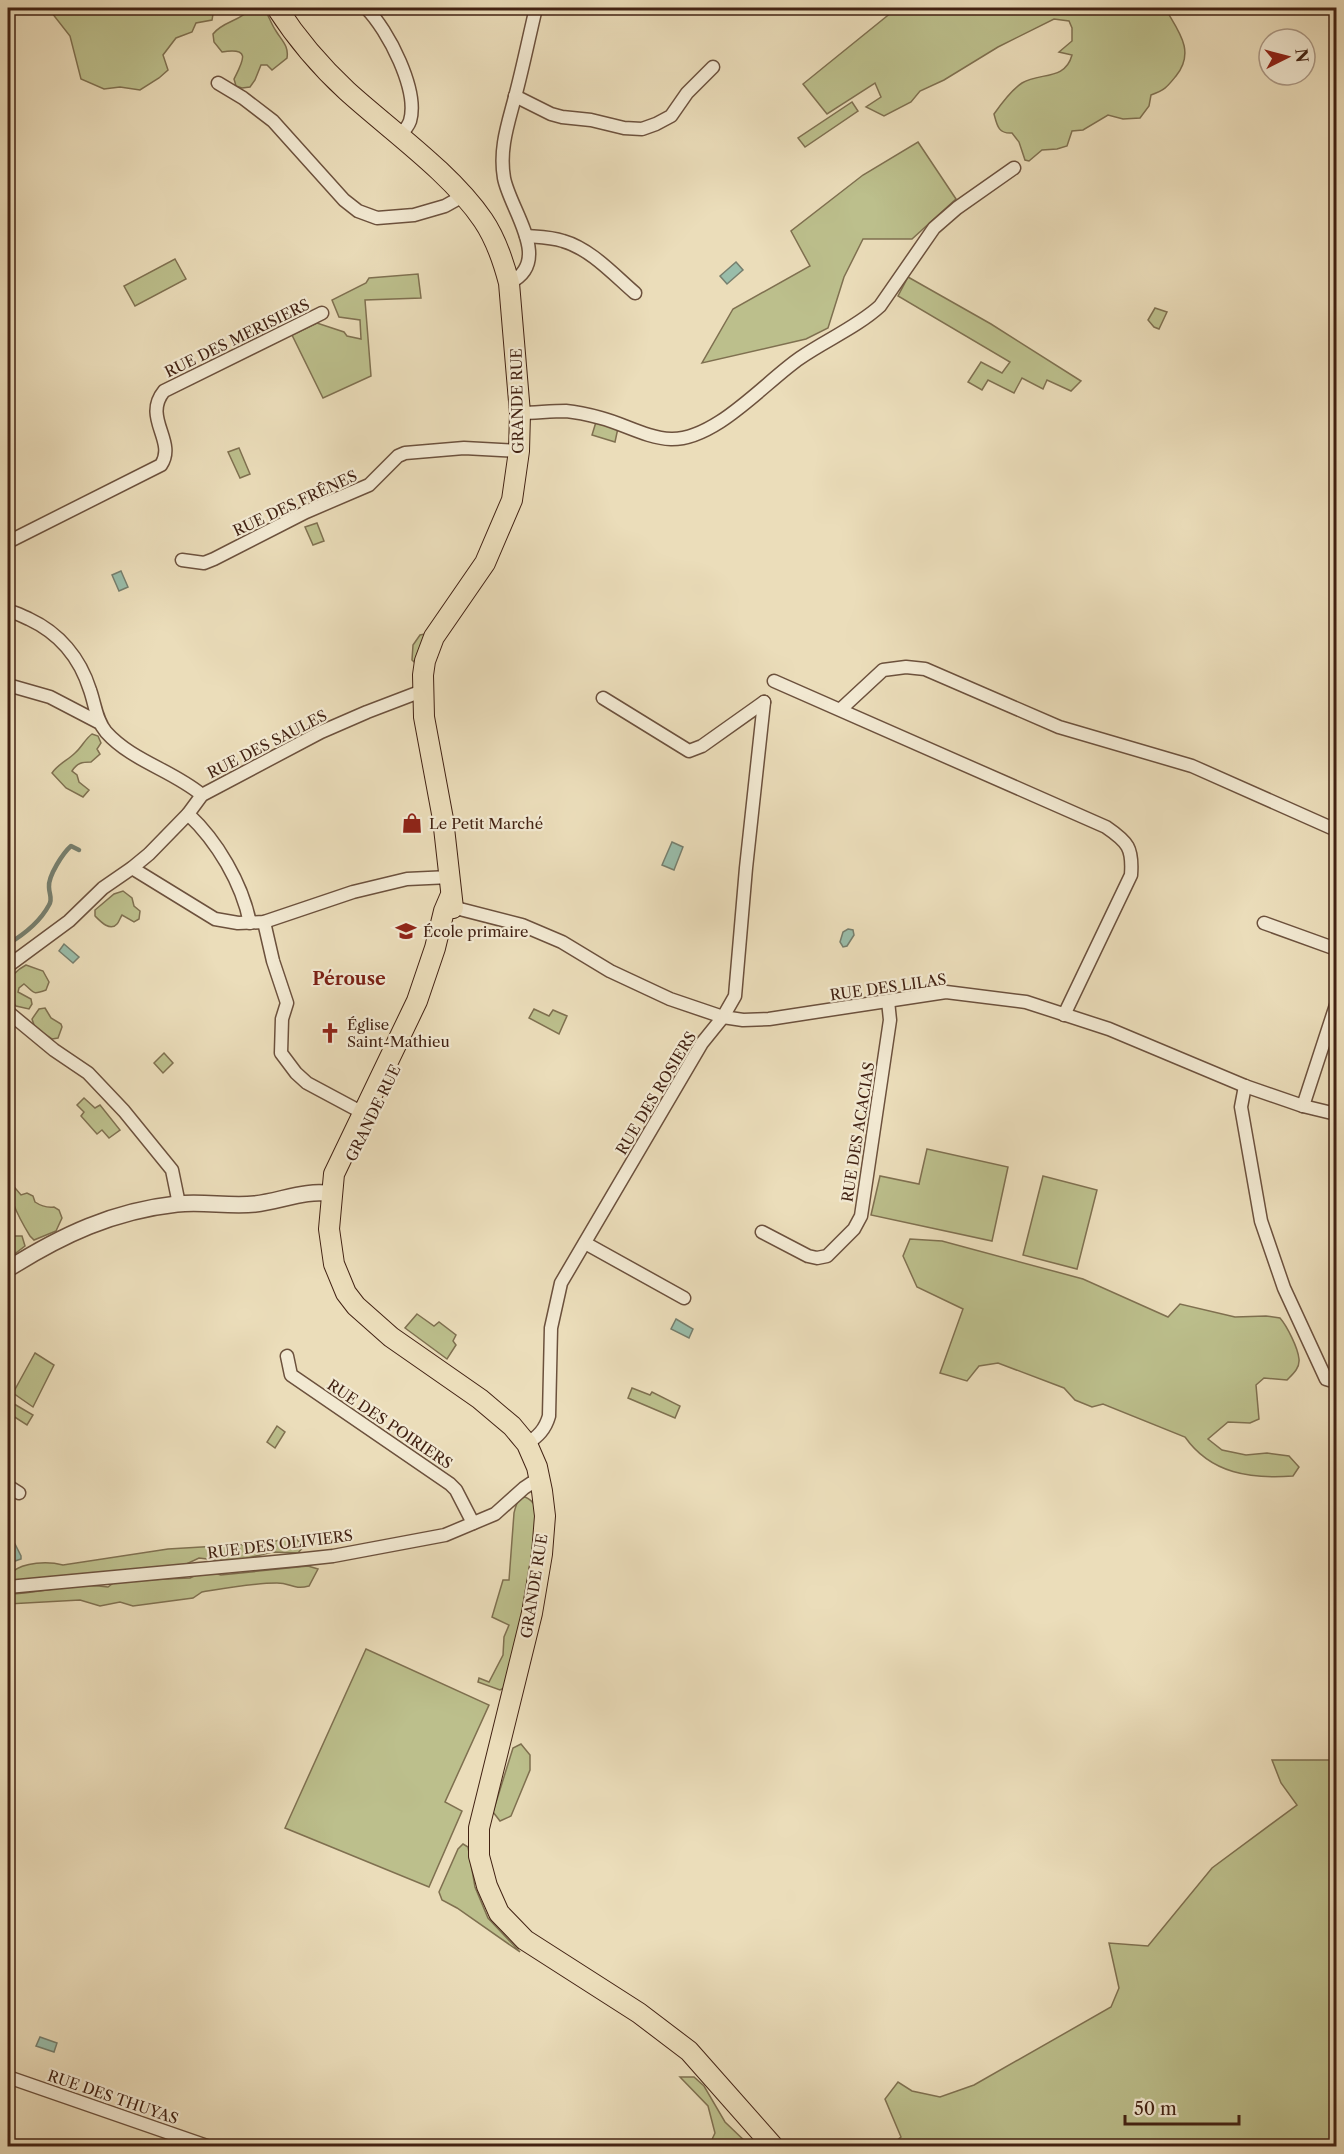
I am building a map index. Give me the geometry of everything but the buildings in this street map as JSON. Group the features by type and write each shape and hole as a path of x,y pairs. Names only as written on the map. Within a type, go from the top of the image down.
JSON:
{"main road":[{"name":"GRANDE RUE","path":"277,8 306,50 346,90 463,196 483,221 504,262 509,283 520,413 519,451 508,513 485,563 434,637 425,662 422,691 424,717 443,819 453,924 448,948 427,1008 332,1194 330,1247 334,1264 346,1293 369,1320 480,1399 515,1429 526,1444 539,1478 545,1516 542,1554 532,1613 479,1828 479,1856 487,1887 500,1913 525,1940 639,2013 689,2051 773,2146"},
{"path":"332,1194 334,1174 417,1001 450,897"}],"street":[{"path":"366,8 392,42 405,79 410,99 410,121 399,136"},
{"path":"509,283 518,278 528,266 529,249 526,236 508,196 502,158 506,129 536,8"},
{"path":"515,96 562,117 642,129 671,116 687,93 713,67"},
{"path":"218,83 243,98 273,121 344,200 358,211 377,218 414,215 445,206 463,196"},
{"path":"520,413 568,411 602,418 672,439 683,438 705,429 737,409 795,361 869,316 880,306 934,228 957,208 1014,168"},
{"path":"526,236 553,238 569,243 598,261 635,293"},
{"name":"RUE DES MERISIERS","path":"8,542 161,465 166,458 166,449 159,427 156,404 164,391 248,347 322,313"},
{"name":"RUE DES FRÊNES","path":"182,560 204,562 214,559 306,512 369,485 398,456 405,453 464,448 519,451"},
{"path":"9,608 49,630 70,651 90,688 98,722"},
{"path":"841,709 883,670 906,667 925,669 1059,727 1192,766 1336,830"},
{"path":"774,681 1106,827 1125,840 1132,858 1131,875 1064,1014"},
{"path":"8,686 50,697 98,722 107,733 139,759 187,783 202,795"},
{"name":"RUE DES SAULES","path":"8,966 69,921 103,888 149,854 188,814 202,795 282,751 367,712 422,691"},
{"name":"RUE DES ROSIERS","path":"526,1444 541,1433 547,1425 551,1328 561,1283 702,1042 723,1017 735,996 764,702 702,746 689,751 603,698"},
{"path":"188,814 201,826 219,852 246,905 250,923"},
{"name":"RUE DES LILAS","path":"132,868 215,919 229,923 264,922 354,892 407,879 562,942 610,971 660,994 723,1017 743,1020 769,1019 946,992 1026,1002 1109,1029 1245,1086 1336,1114"},
{"path":"264,922 273,961 287,1003 282,1019 282,1053 296,1073 323,1093 363,1113"},
{"path":"1264,923 1336,948"},
{"name":"RUE DES ACACIAS","path":"762,1232 808,1256 817,1258 827,1256 854,1229 861,1216 890,1020 888,1001"},
{"path":"1304,1106 1336,1005"},
{"path":"9,1014 88,1073 124,1111 172,1170 179,1204"},
{"path":"1245,1086 1241,1107 1261,1221 1284,1288 1326,1379 1336,1382"},
{"path":"8,1269 48,1245 99,1221 149,1208 179,1204 237,1206 305,1194 323,1192 332,1194"},
{"path":"585,1243 684,1298"},
{"name":"RUE DES POIRIERS","path":"287,1356 291,1375 450,1484 456,1490 473,1523"},
{"name":"RUE DES OLIVIERS","path":"8,1587 333,1556 445,1535 495,1514 539,1478"},
{"path":"8,1486 19,1493"},
{"name":"RUE DES THUYAS","path":"8,2077 207,2146"}],"shaded area":[{"path":"48,8 214,8 212,20 196,23 192,32 176,38 163,55 168,70 140,90 120,87 104,89 81,79 70,36"},
{"path":"252,8 264,8 286,47 287,58 272,70 267,65 261,65 250,87 242,88 236,86 234,79 243,57 238,52 222,52 214,42 213,34 221,26 242,16"},
{"path":"897,8 1165,8 1183,41 1185,58 1182,67 1170,83 1163,90 1151,95 1149,106 1140,118 1123,119 1108,115 1083,130 1072,131 1067,146 1042,150 1029,161 1025,160 1019,142 1012,133 1004,132 999,128 994,114 1010,93 1022,83 1051,75 1064,69 1069,63 1072,55 1059,52 1072,41 1072,28 1069,21 1054,19 998,47 944,80 920,91 911,102 884,116 866,107 881,97 875,83 827,114 803,84"},
{"path":"852,102 858,111 805,147 798,138"},
{"path":"918,142 956,199 912,239 863,239 844,277 828,328 806,339 702,363 733,309 810,266 791,231 863,175"},
{"path":"175,259 186,279 135,306 124,286"},
{"path":"736,262 743,270 727,284 720,276"},
{"path":"418,274 421,298 365,300 371,376 323,398 292,335 317,323 344,332 347,336 361,339 360,320 339,317 332,300 366,283 369,278"},
{"path":"908,277 991,324 1081,381 1071,391 1047,380 1043,389 1022,378 1014,393 988,380 982,390 968,382 981,362 1002,373 1010,362 898,296"},
{"path":"1155,308 1167,312 1159,329 1148,320"},
{"path":"596,422 618,428 615,442 592,435"},
{"path":"239,448 250,474 240,478 228,452"},
{"path":"317,523 324,541 313,545 305,527"},
{"path":"121,571 128,587 119,591 112,575"},
{"path":"425,634 414,662 412,660 413,645 420,635"},
{"path":"92,734 98,736 101,743 97,749 100,754 91,762 82,763 72,771 77,775 79,782 89,790 83,797 66,788 52,773"},
{"path":"672,842 683,847 674,870 662,865"},
{"path":"123,891 132,898 134,906 140,911 139,919 134,922 122,915 114,926 102,923 95,916 95,910 114,894"},
{"path":"848,929 853,930 854,935 847,946 843,947 840,942 843,932"},
{"path":"64,944 79,957 73,963 59,951"},
{"path":"26,965 43,971 49,982 46,990 38,992 34,992 24,984 19,988 18,992 31,999 32,1004 29,1009 16,1006 11,1000 8,989 11,978"},
{"path":"45,1008 51,1018 61,1024 58,1038 52,1039 35,1028 32,1019 39,1009"},
{"path":"534,1009 549,1016 553,1010 567,1016 559,1034 529,1018"},
{"path":"164,1053 173,1063 163,1073 154,1063"},
{"path":"84,1098 95,1108 100,1105 120,1130 109,1138 102,1130 97,1134 81,1116 84,1112 77,1105"},
{"path":"927,1149 1008,1167 992,1241 871,1215 880,1176 919,1184"},
{"path":"1043,1176 1097,1190 1077,1269 1023,1255"},
{"path":"10,1182 21,1195 27,1193 33,1196 39,1205 59,1210 62,1218 56,1231 34,1240 30,1236 13,1203"},
{"path":"22,1236 25,1246 8,1259 8,1237"},
{"path":"910,1239 942,1241 1083,1279 1168,1317 1180,1304 1235,1317 1280,1318 1297,1349 1299,1362 1297,1368 1287,1380 1264,1378 1256,1385 1259,1419 1250,1423 1228,1422 1208,1439 1222,1450 1246,1455 1267,1453 1289,1456 1299,1467 1293,1476 1247,1475 1233,1472 1207,1459 1185,1437 1103,1404 1092,1407 1075,1400 1064,1388 998,1363 979,1366 967,1381 940,1373 963,1309 917,1287 903,1256"},
{"path":"417,1314 434,1326 439,1322 456,1335 453,1341 456,1345 447,1359 405,1328"},
{"path":"676,1319 693,1329 689,1338 671,1329"},
{"path":"35,1353 54,1365 33,1407 13,1393"},
{"path":"632,1388 650,1395 652,1392 680,1406 675,1418 628,1398"},
{"path":"9,1401 33,1415 27,1425 13,1416 13,1411 8,1410"},
{"path":"277,1426 285,1432 275,1448 267,1442"},
{"path":"525,1497 535,1506 537,1522 533,1568 504,1688 500,1690 478,1682 479,1678 489,1682 503,1655 504,1637 509,1625 492,1617 503,1580 509,1580 514,1513 516,1505"},
{"path":"283,1539 296,1539 304,1546 298,1553 272,1552 233,1562 199,1558 180,1567 13,1581 12,1572 36,1563 63,1565 168,1549 269,1543"},
{"path":"10,1541 15,1544 21,1559 15,1561 8,1551"},
{"path":"308,1566 318,1569 309,1586 304,1587 277,1583 249,1585 202,1592 193,1598 133,1606 120,1602 100,1606 80,1600 8,1604 8,1594 83,1586 108,1587 116,1581 190,1578 206,1573 221,1575"},
{"path":"366,1649 489,1705 445,1802 462,1811 429,1887 285,1828"},
{"path":"521,1744 530,1755 530,1770 511,1816 500,1821 493,1812 513,1748"},
{"path":"1272,1760 1336,1760 1336,2146 890,2146 901,2137 885,2099 898,2082 912,2091 940,2097 974,2085 1111,2007 1119,1988 1109,1943 1148,1946 1212,1868 1297,1805 1281,1783"},
{"path":"463,1844 468,1847 475,1887 488,1918 520,1952 442,1900 439,1892 458,1849"},
{"path":"40,2037 57,2043 54,2052 36,2046"},
{"path":"680,2077 694,2077 704,2086 725,2122 750,2146 709,2146 715,2133 708,2106"}],"waterway":[{"path":"8,944 41,917 50,903 49,882 57,865 71,846 79,850"}],"place":[{"name":"Le Petit Marché","path":"412,823"},
{"name":"École primaire","path":"406,931"},
{"name":"Église Saint-Mathieu","path":"330,1033"}],"district":[{"name":"Pérouse","path":"349,979"}]}
